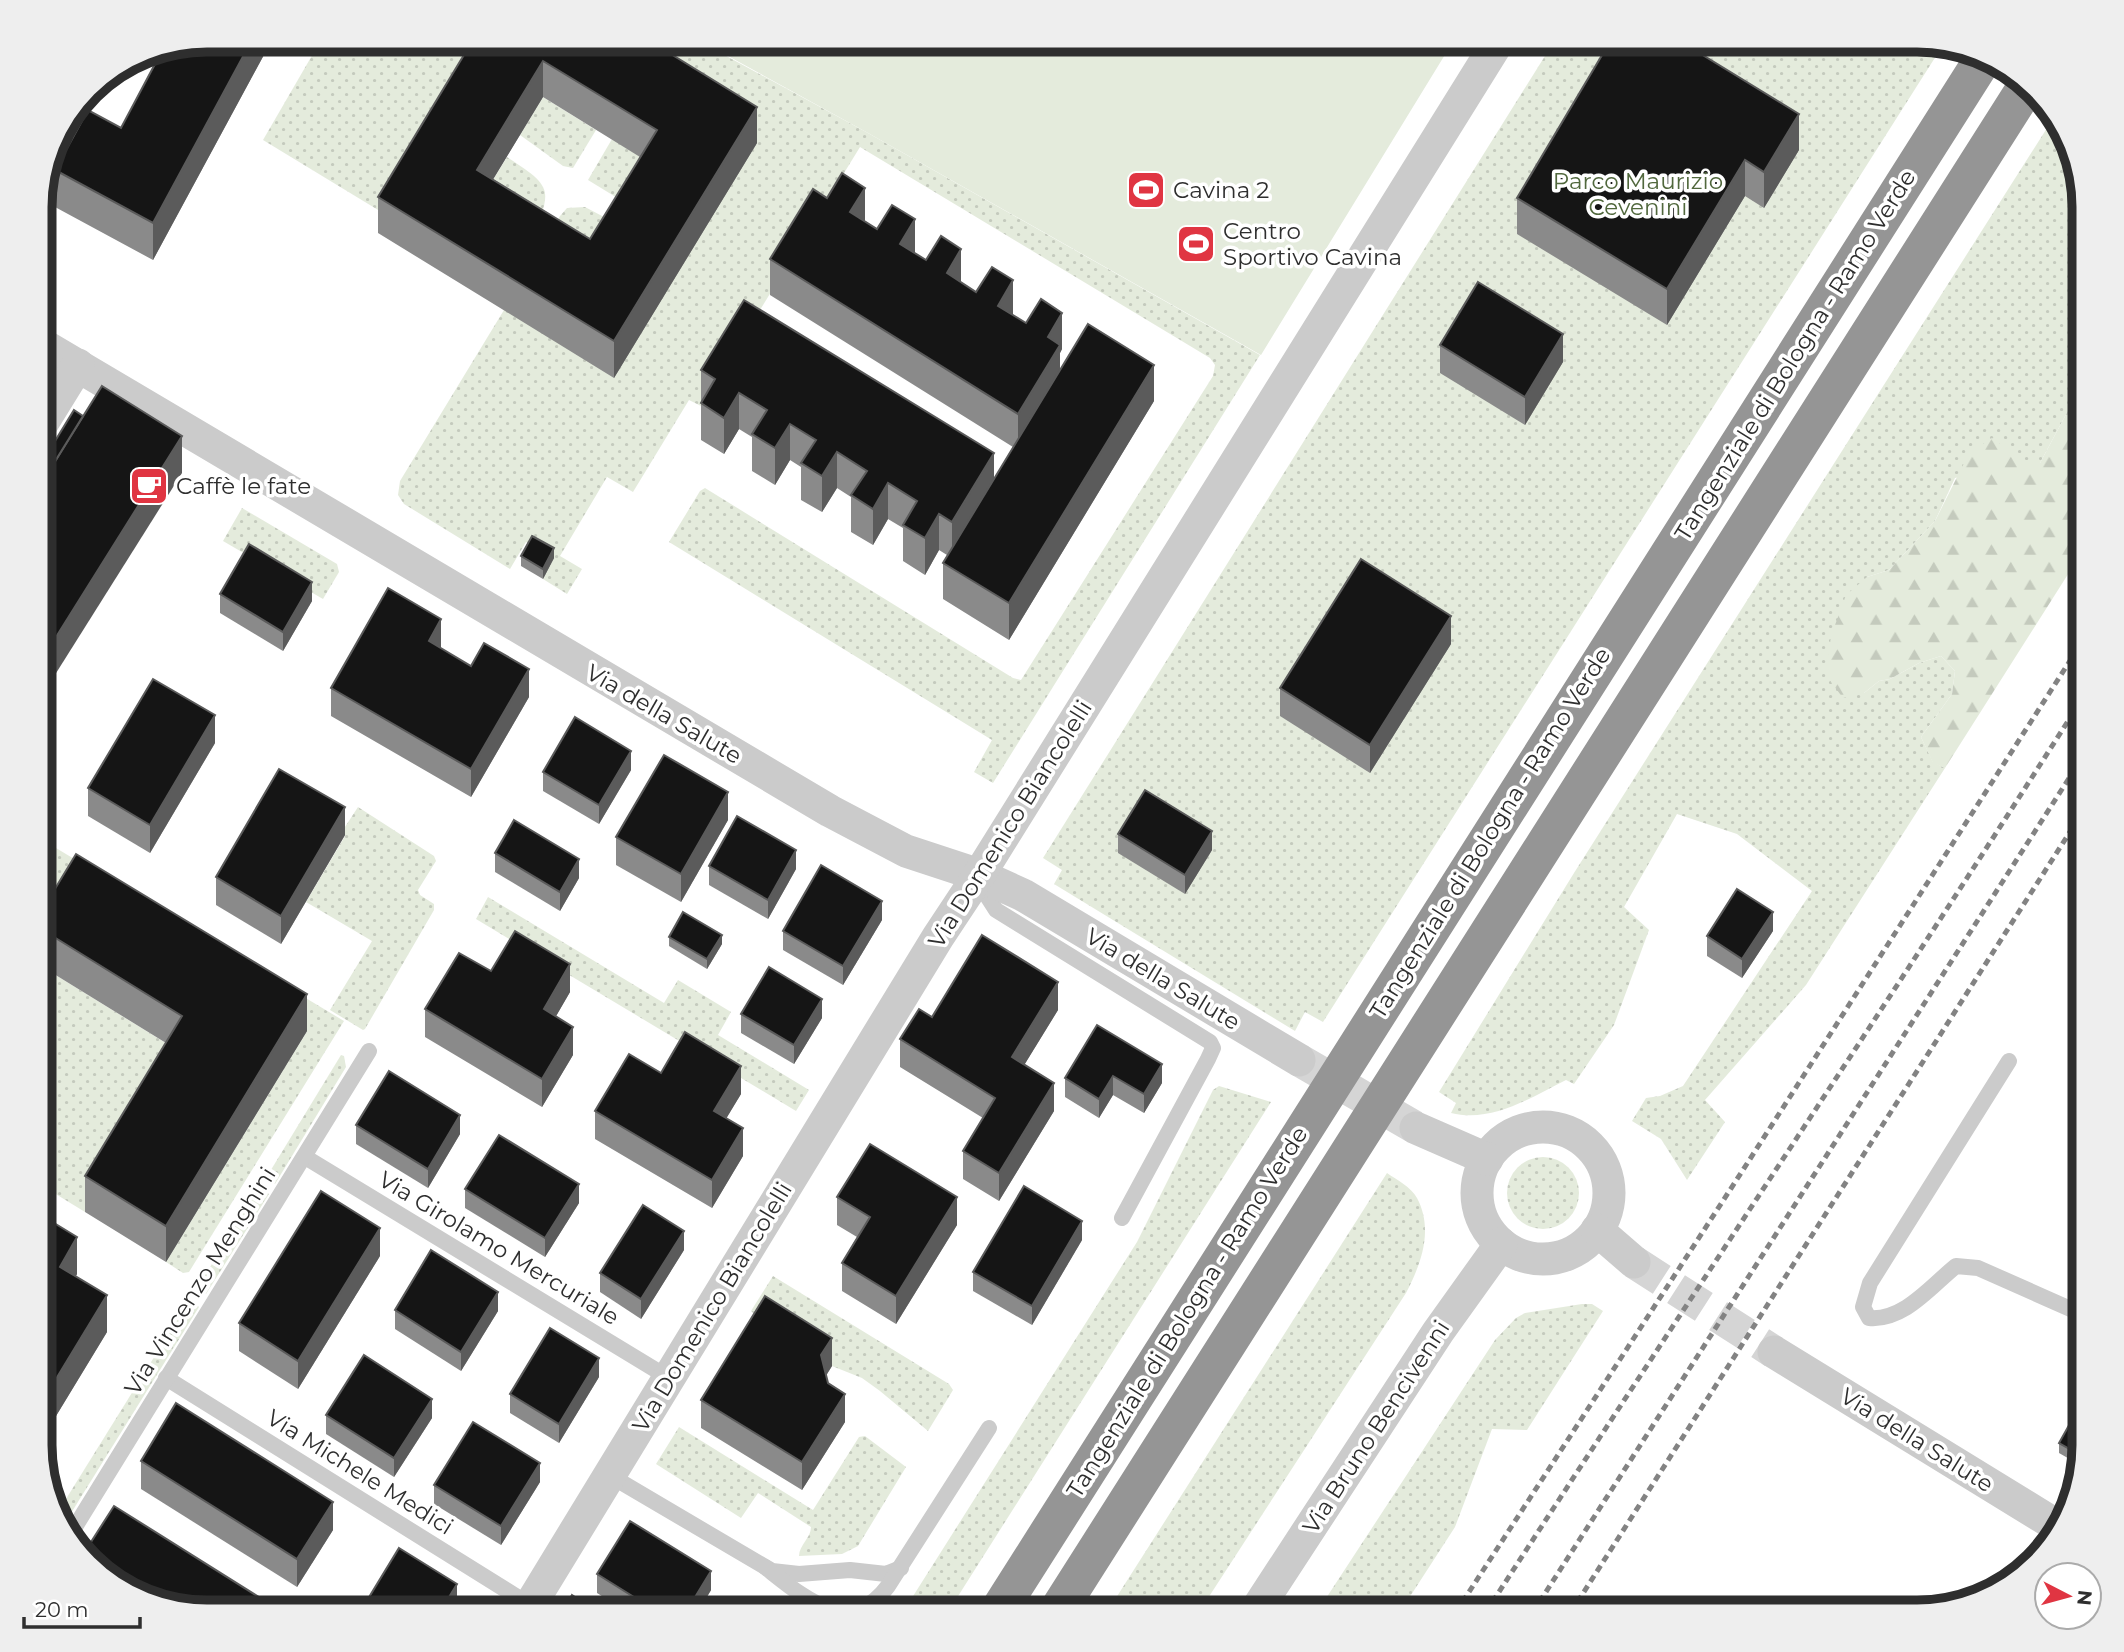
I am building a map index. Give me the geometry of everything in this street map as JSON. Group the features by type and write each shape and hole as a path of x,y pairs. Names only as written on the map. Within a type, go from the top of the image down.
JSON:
{"highway":[{"name":"Tangenziale di Bologna - Ramo Verde","path":"1006,1600 1979,66"},
{"path":"1065,1600 2022,94"}],"street":[{"name":"Via Domenico Biancolelli","path":"533,1600 924,960 1491,52"},
{"name":"Via della Salute","path":"53,351 847,821 906,851 979,875 1023,895 1299,1060"},
{"path":"53,406 78,365"},
{"path":"1539,1127 1559,1129 1579,1138 1594,1152 1605,1170 1609,1190 1607,1211 1598,1230 1582,1246 1563,1256 1541,1259 1520,1255 1501,1244 1488,1230 1480,1213 1477,1195 1479,1176 1487,1158 1500,1143 1518,1132 1539,1127"},
{"path":"1416,1128 1487,1158"},
{"path":"1598,1230 1634,1262"},
{"name":"Via Bruno Bencivenni","path":"1263,1600 1438,1332 1501,1244"},
{"name":"Via della Salute","path":"1774,1352 2051,1522"}],"lane":[{"path":"979,875 996,910 1210,1042 1213,1048 1122,1218"},
{"name":"Via Vincenzo Menghini","path":"76,1526 369,1051"},
{"path":"2009,1061 1870,1283 1863,1307 1869,1318 1884,1319 1905,1309 1956,1266 1978,1268 2072,1310"},
{"name":"Via Girolamo Mercuriale","path":"304,1157 669,1378"},
{"name":"Via Michele Medici","path":"166,1378 514,1600"},
{"path":"875,1600 901,1568 989,1427"},
{"path":"609,1475 772,1571 799,1574 850,1570 886,1574 901,1568"},
{"path":"765,1567 811,1600"}],"green space":[{"name":"Cavina 2","path":"1446,52 1261,355 722,53"},
{"name":"Parco Maurizio Cevenini","path":"1547,52 1937,54 1323,1022 1305,1012 1295,1031 1054,884 1062,870 1043,858"},
{"path":"313,53 488,53 388,216 263,140"},
{"path":"611,53 720,53 868,133 1260,355 993,783 974,772 992,740 669,542 700,491 705,488 1013,678 1021,680 1213,376 1215,365 1210,358 860,147 701,406 689,400 633,492 607,477 560,556 582,569 567,594 543,579 553,558 526,542 510,569 404,504 398,495 400,481 504,310 757,143"},
{"path":"543,97 596,130 573,168 563,166 520,135"},
{"path":"2048,126 2066,167 2072,207 2072,403 2040,463 2026,463 1955,478 1935,521 1889,570 1867,577 1864,693 1879,681 1890,679 1919,663 1941,656 1955,671 1952,694 1921,737 1933,762 1945,768 1806,985 1705,1100 1725,1122 1687,1180 1661,1139 1632,1121 1646,1098 1660,1096 1683,1086 1812,891 1737,834 1677,814 1624,907 1649,930 1614,1025 1574,1084 1566,1080 1496,1112 1481,1115 1451,1113 1456,1103 1439,1092 1574,873"},
{"path":"612,139 657,167 632,207 588,180"},
{"path":"507,157 533,175 544,190 543,210 530,239 477,206"},
{"path":"585,207 621,226 590,275 543,247 567,208"},
{"path":"2072,403 2072,568 1945,768 1933,763 1921,737 1952,694 1955,671 1941,656 1919,663 1890,679 1879,681 1864,693 1843,698 1831,682 1827,666 1831,636 1846,595 1867,577 1889,570 1935,521 1969,453 1992,438 2026,462 2040,463"},
{"path":"242,508 337,564 339,572 323,599 223,541"},
{"path":"358,807 434,856 436,861 418,890 420,895 434,904 434,910 363,1030 330,1010 372,941 306,902 345,836 341,833"},
{"path":"53,846 344,1021 189,1272 183,1273 166,1262 307,1031 53,953"},
{"path":"488,897 664,1003 678,980 731,1012 718,1035 809,1090 796,1111 476,919"},
{"path":"53,973 182,1053 85,1212 53,1192"},
{"path":"341,1055 344,1056 346,1067 275,1184 266,1178"},
{"path":"1219,1086 1271,1102 956,1600 911,1600 1137,1242 1213,1090"},
{"path":"1543,1157 1563,1163 1573,1173 1579,1193 1573,1213 1563,1223 1543,1229 1523,1223 1513,1213 1507,1193 1513,1173 1523,1163"},
{"path":"1387,1173 1404,1184 1417,1198 1425,1222 1421,1259 1406,1293 1207,1600 1115,1600"},
{"path":"258,1189 269,1194 206,1294 197,1288"},
{"path":"773,1276 949,1384 953,1390 928,1431 862,1378 832,1366 765,1324 751,1311"},
{"path":"189,1301 199,1307 70,1515 64,1503"},
{"path":"1582,1304 1592,1304 1603,1311 1527,1430 1492,1429 1455,1527 1408,1600 1325,1600 1495,1340 1516,1318 1525,1313"},
{"path":"679,1427 813,1510 859,1437 865,1436 906,1467 858,1546 842,1554 799,1556 811,1527 758,1493 741,1518 656,1464"}],"building":[{"path":"1604,52 1698,52 1799,114 1764,172 1745,160 1667,289 1517,198"},
{"path":"197,53 245,53 153,223 57,171 88,110 121,128 157,61"},
{"path":"465,53 669,53 757,107 614,341 378,197","holes":["543,61 657,130 590,239 477,170"]},
{"path":"842,173 865,188 850,212 877,229 892,205 915,219 900,244 926,260 941,236 961,249 947,273 976,292 992,267 1013,280 998,306 1026,323 1041,299 1062,313 1048,337 1060,345 1018,414 770,259 813,189 827,198"},
{"path":"1478,282 1563,334 1525,397 1440,345"},
{"path":"744,300 994,453 952,522 939,514 925,538 903,525 917,501 888,483 873,509 851,495 867,471 837,452 822,476 801,463 816,440 790,424 775,448 752,434 767,410 739,393 724,418 701,403 715,379 701,370"},
{"path":"1088,324 1154,365 1009,603 943,563"},
{"path":"102,386 182,436 53,642 53,465"},
{"path":"74,410 83,416 53,465 53,444"},
{"path":"532,536 554,548 543,569 521,556"},
{"path":"249,544 312,582 283,632 220,594"},
{"path":"1361,559 1451,616 1370,745 1280,688"},
{"path":"388,588 441,619 429,641 471,666 484,643 529,669 471,769 331,688"},
{"path":"153,679 215,715 150,825 88,788"},
{"path":"575,717 631,751 599,805 543,772"},
{"path":"664,755 728,792 681,874 616,837"},
{"path":"279,769 345,807 281,916 216,877"},
{"path":"1145,790 1212,831 1185,875 1118,834"},
{"path":"737,816 796,850 768,900 709,866"},
{"path":"514,820 579,859 560,892 495,853"},
{"path":"76,854 307,994 166,1226 85,1176 182,1016 53,936 53,892"},
{"path":"821,865 882,901 843,966 783,931"},
{"path":"1737,889 1773,912 1742,959 1707,936"},
{"path":"683,912 722,935 707,959 669,937"},
{"path":"515,931 570,964 544,1009 573,1027 542,1079 425,1009 459,953 491,971"},
{"path":"982,935 1058,982 1012,1057 1054,1083 999,1173 963,1151 995,1098 900,1039 919,1009 932,1017"},
{"path":"769,967 822,999 794,1045 741,1014"},
{"path":"1097,1025 1162,1064 1144,1094 1113,1076 1099,1099 1065,1078"},
{"path":"685,1032 741,1066 714,1111 743,1128 712,1180 595,1111 629,1054 661,1073"},
{"path":"389,1071 460,1115 428,1169 356,1125"},
{"path":"499,1135 579,1184 545,1238 465,1189"},
{"path":"870,1144 957,1197 896,1296 842,1263 870,1217 837,1197"},
{"path":"1024,1186 1082,1221 1032,1306 973,1272"},
{"path":"321,1191 380,1228 298,1361 239,1323"},
{"path":"643,1205 684,1231 641,1299 600,1273"},
{"path":"53,1222 77,1237 60,1267 107,1295 56,1379 53,1377"},
{"path":"431,1250 498,1292 461,1352 395,1310"},
{"path":"765,1296 832,1338 821,1355 828,1383 845,1394 802,1462 701,1400"},
{"path":"550,1328 599,1358 559,1424 510,1394"},
{"path":"364,1355 432,1399 394,1458 326,1415"},
{"path":"176,1403 333,1502 297,1559 141,1461"},
{"path":"2072,1420 2071,1450 2059,1443"},
{"path":"473,1422 540,1463 501,1526 434,1485"},
{"path":"114,1506 264,1600 207,1600 177,1597 157,1591 139,1584 113,1568 89,1545"},
{"path":"630,1521 711,1571 693,1600 639,1600 597,1574"},
{"path":"399,1548 457,1584 447,1600 367,1600"}],"tunnel":[{"path":"1299,1060 1416,1128"},
{"path":"1634,1262 1774,1352"}],"railway":[{"path":"1464,1600 2072,658"},
{"path":"1494,1600 2072,715"},
{"path":"1541,1600 2072,774"},
{"path":"1579,1600 2072,829"}],"place":[{"name":"Cavina 2","path":"1146,190"},
{"name":"Centro Sportivo Cavina","path":"1196,244"},
{"name":"Caffè le fate","path":"149,486"}]}
